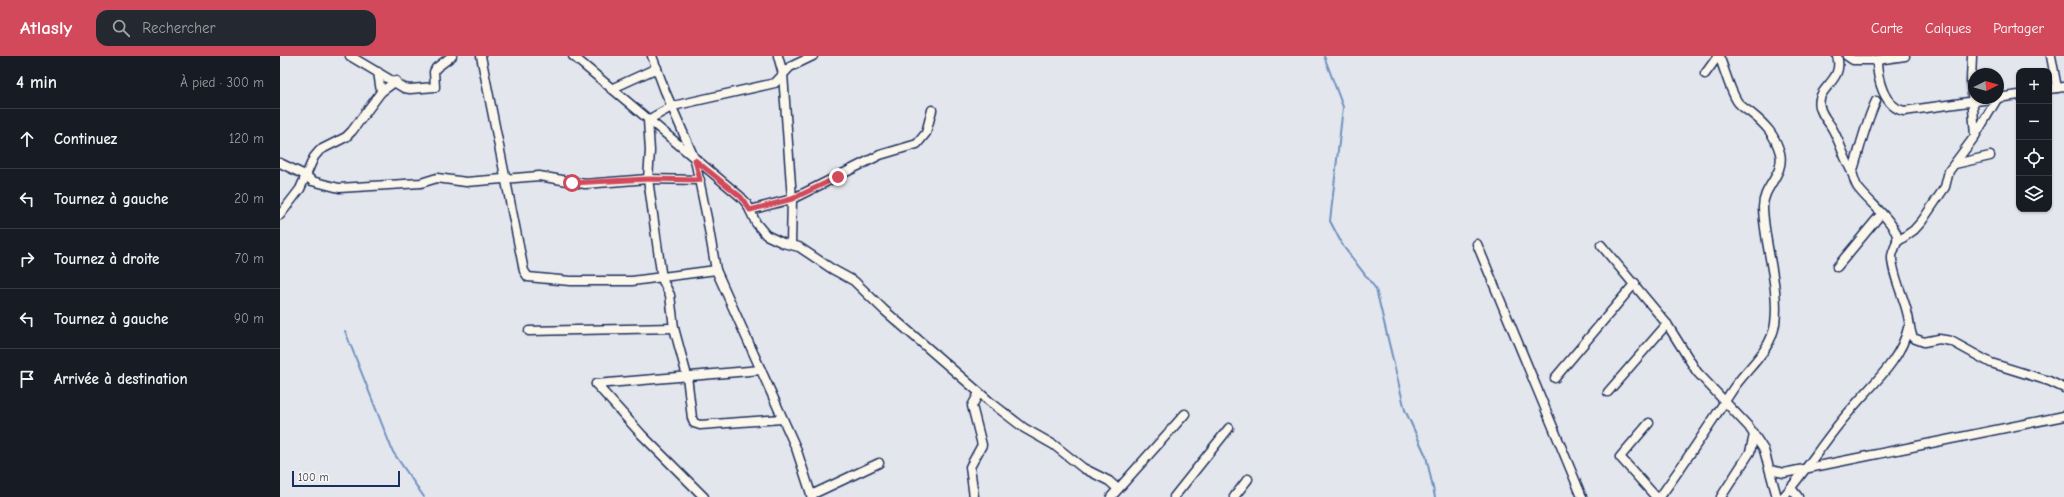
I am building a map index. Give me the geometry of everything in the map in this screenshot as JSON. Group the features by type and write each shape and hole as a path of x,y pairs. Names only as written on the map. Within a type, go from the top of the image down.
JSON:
{"street":[{"path":"350,56 410,89 435,87 434,72 436,68 452,56"},
{"path":"481,56 524,271 528,277 594,282 632,281 662,279 716,270"},
{"path":"572,56 741,197 750,210 756,223 766,234 783,243 799,246 832,270 854,281 884,310 979,393 1024,428 1054,445 1083,468 1109,481 1118,489"},
{"path":"652,56 695,160 716,270 796,448 811,496 879,463"},
{"path":"778,56 783,74 792,199 791,244"},
{"path":"648,120 673,106 771,84 776,82 790,67 812,56"},
{"path":"1660,497 1726,402 1734,388 1759,357 1771,336 1775,323 1773,276 1763,202 1766,193 1779,173 1781,162 1780,154 1769,128 1738,101 1719,56 1705,74"},
{"path":"1783,497 1849,412 1899,351 1906,339 1908,327 1907,312 1900,294 1892,256 1897,242 1897,234 1870,198 1858,189 1842,153 1839,141 1823,115 1820,106 1819,99 1838,73 1840,65 1837,56"},
{"path":"1847,56 1852,60 1877,60 1905,56"},
{"path":"1972,56 1972,68"},
{"path":"2051,56 2057,88"},
{"path":"1877,60 1879,80 1888,100 1896,109 1904,111 1968,103"},
{"path":"611,89 657,68"},
{"path":"378,72 381,92"},
{"path":"280,215 300,189 307,176 314,157 320,150 346,137 381,92 396,81"},
{"path":"2004,98 2016,96"},
{"path":"1852,173 1864,138 1868,117 1876,101"},
{"path":"1972,104 1974,136"},
{"path":"1897,242 1914,230 1922,221 1945,187 1949,171 1974,136 1994,104"},
{"path":"750,210 792,199 880,155 917,144 926,133 932,110"},
{"path":"648,120 650,151 648,179 662,279 670,295 674,328 687,376 694,424 782,419"},
{"path":"1955,164 1990,156"},
{"path":"280,163 307,176 312,181 339,188 421,183 438,178 466,182 506,180 539,176 584,184 648,179 700,180"},
{"path":"1837,267 1881,214"},
{"path":"1477,244 1582,497"},
{"path":"1601,245 1618,267 1634,282 1668,324 1690,362 1754,435 1764,450 1777,497"},
{"path":"1555,378 1634,282"},
{"path":"1608,392 1650,341 1668,324"},
{"path":"1908,327 1913,338 1924,342 1939,339 1951,341 1991,363 2048,381 2064,388"},
{"path":"529,331 674,328"},
{"path":"704,497 642,435 596,384 761,370"},
{"path":"974,497 969,473 970,467 979,452 982,439 972,406 979,393"},
{"path":"1111,497 1185,414"},
{"path":"1770,470 1784,473 1808,466 2064,416"},
{"path":"1649,423 1620,457 1656,497"},
{"path":"1174,497 1229,428"},
{"path":"1721,497 1750,452 1754,435"},
{"path":"1234,497 1248,479"},
{"path":"1791,488 1798,497"}],"waterway":[{"path":"1324,56 1343,107 1330,221 1343,246 1376,289 1405,410 1426,456 1435,497"},
{"path":"345,331 393,452 424,497"}],"route":[{"path":"572,183 584,184 648,179 700,180 695,160 741,197 750,210 792,199 838,177"}]}
